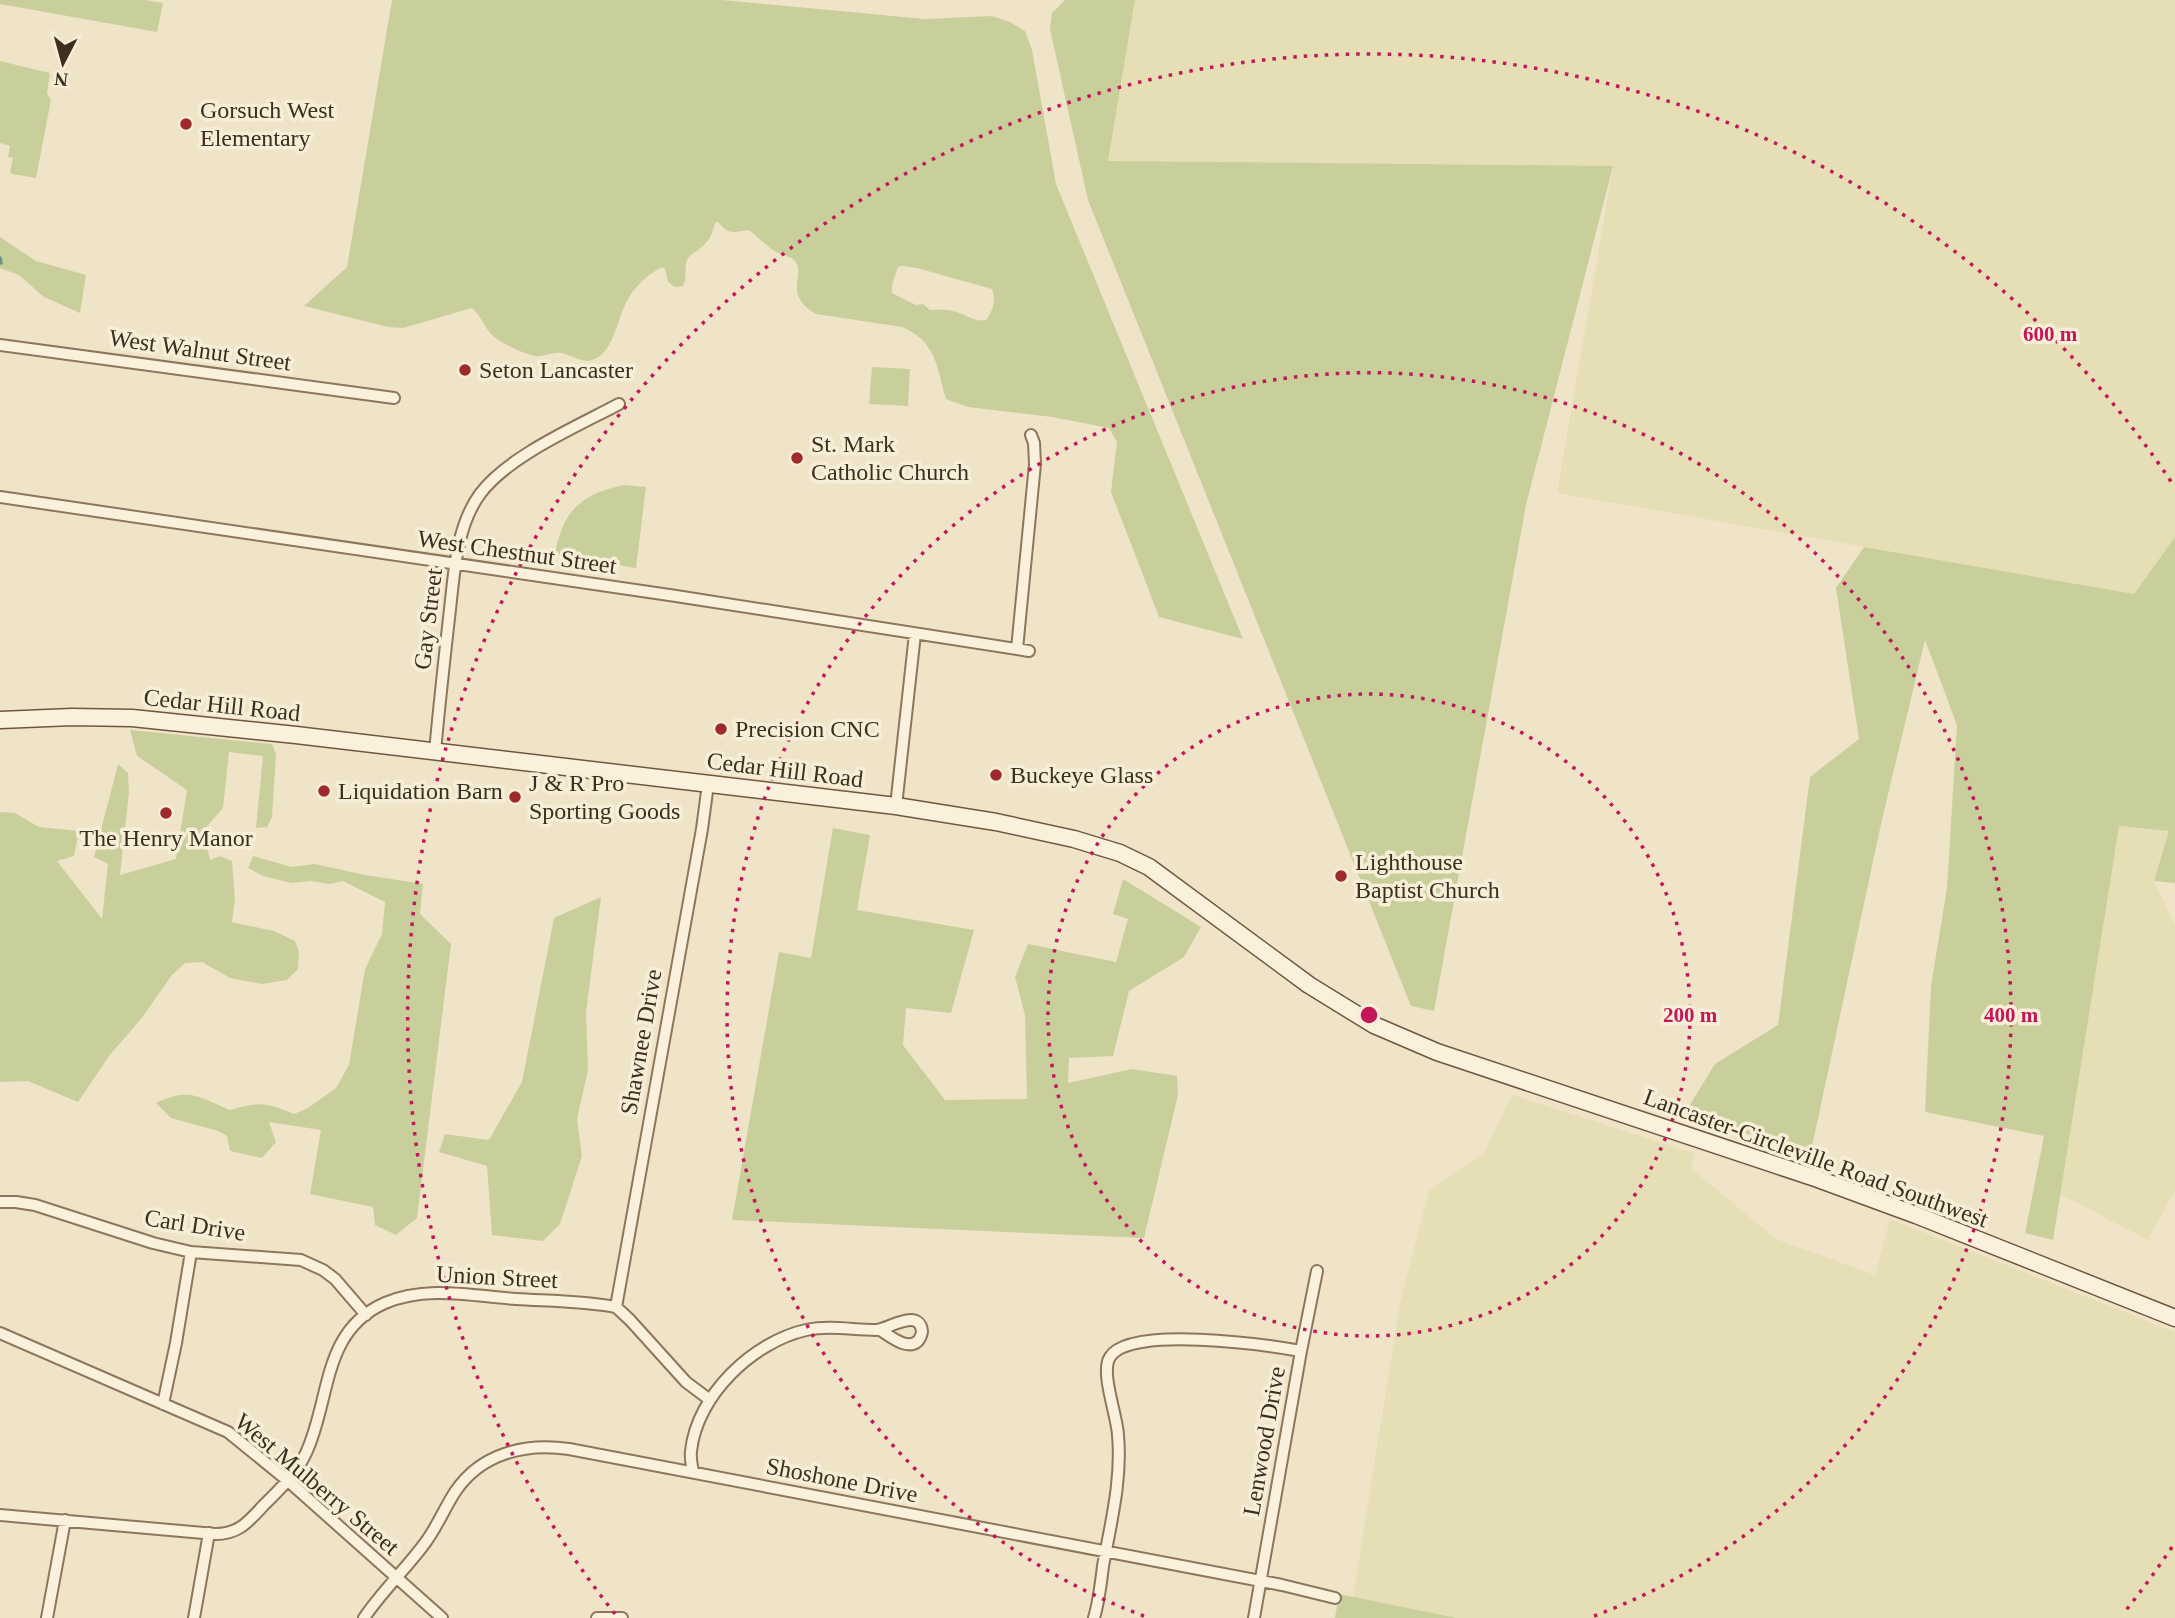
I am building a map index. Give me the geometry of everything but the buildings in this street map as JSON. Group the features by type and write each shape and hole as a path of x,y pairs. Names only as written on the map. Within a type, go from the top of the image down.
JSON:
{"main road":[{"name":"Cedar Hill Road","path":"0,720 72,717 152,720 896,806 996,822 1074,839 1135,860 1175,885 1309,985 1374,1025 1422,1046"},
{"name":"Lancaster-Circleville Road Southwest","path":"1422,1046 1818,1179 2175,1318"}],"street":[{"name":"West Walnut Street","path":"0,345 394,398"},
{"name":"Gay Street","path":"435,752 455,564 466,521 473,507 492,482 534,450 620,404"},
{"name":"West Chestnut Street","path":"0,497 1023,650 1035,464 1031,435"},
{"path":"896,806 915,634"},
{"name":"Shawnee Drive","path":"616,1307 708,784"},
{"name":"Carl Drive","path":"0,1202 35,1205 142,1240 191,1252 301,1260 335,1279 366,1315"},
{"path":"163,1404 191,1252"},
{"name":"Lenwood Drive","path":"1254,1618 1317,1271"},
{"name":"Union Street","path":"0,1515 221,1534 238,1530 246,1525 287,1480 307,1452 336,1354 348,1333 366,1315 384,1304 407,1296 430,1293 616,1307"},
{"path":"616,1307 686,1382 710,1400"},
{"path":"693,1472 691,1450 710,1400 744,1362 782,1337 810,1329 835,1327 880,1330"},
{"name":"West Mulberry Street","path":"0,1333 228,1432 287,1480 442,1618"},
{"path":"1094,1618 1107,1552 1119,1466 1117,1421 1107,1377 1107,1364 1116,1349 1132,1343 1182,1339 1301,1351"},
{"name":"Shoshone Drive","path":"364,1618 432,1534 457,1490 467,1478 492,1458 506,1453 554,1447 1261,1581 1335,1598"},
{"path":"47,1618 65,1520"},
{"path":"194,1618 209,1533"},
{"path":"597,1618 622,1618"}],"shaded area":[{"path":"1135,0 2175,0 2175,537 2134,594 1557,493 1613,167 1108,161"},
{"path":"2118,826 2170,831 2154,881 2175,925 2175,1190 2148,1240 2060,1194"},
{"path":"1512,1095 1694,1153 1691,1168 1776,1239 1875,1275 1890,1219 2175,1332 2175,1618 1457,1618 1353,1597 1400,1303 1429,1191 1484,1153"}],"green space":[{"path":"0,0 145,0 163,3 157,32 0,4"},
{"path":"392,0 722,0 925,19 992,16 1010,22 1025,31 1032,50 1056,184 1243,639 1159,617 1111,492 1117,442 1109,428 1052,417 968,407 946,399 933,356 914,333 902,327 816,314 806,307 797,292 798,266 795,261 772,249 749,230 732,232 718,222 715,223 707,242 688,258 683,286 675,287 668,282 662,267 646,277 627,301 605,351 588,361 561,353 535,356 518,350 491,334 472,308 403,328 388,327 304,306 347,267","holes":["898,267 917,268 992,289 994,301 986,320 941,309 930,310 923,304 916,305 892,293"]},
{"path":"1065,0 1135,0 1108,161 1613,166 1526,505 1434,1011 1411,1006 1088,200 1050,29 1052,13"},
{"path":"0,61 50,73 47,94 51,100 36,178 12,174 10,171 13,158 8,157 10,146 0,143"},
{"path":"0,237 36,261 86,275 80,313 44,297 19,275 0,268"},
{"path":"872,367 910,369 908,406 869,404"},
{"path":"624,485 646,487 636,568 555,554 563,526 576,507 585,499"},
{"path":"2175,537 2175,883 2154,881 2169,831 2119,826 2053,1240 2025,1233 2044,1136 1925,1112 1931,986 1947,888 1957,725 1925,640 1881,824 1811,1151 1683,1116 1715,1064 1778,1025 1810,777 1859,739 1836,588 1864,547 2134,594"},
{"path":"130,730 272,744 276,755 272,817 267,827 256,828 263,756 229,752 223,808 203,831 210,860 220,856 232,861 235,899 232,922 274,931 295,941 299,952 298,969 287,980 262,984 230,978 202,962 185,963 172,975 141,1019 109,1056 78,1102 28,1081 0,1082 0,812 15,813 39,827 79,831 74,856 57,861 102,919 108,864 94,857 118,764 128,773 129,793 120,875 176,859 187,790 137,756"},
{"path":"833,828 870,835 857,910 974,930 951,1013 906,1008 903,1045 945,1100 1027,1099 1025,1015 1015,977 1028,944 1116,962 1128,919 1113,914 1123,879 1201,927 1184,957 1129,991 1113,1056 1069,1058 1068,1083 1132,1069 1177,1076 1178,1095 1144,1238 732,1220 779,952 811,958"},
{"path":"253,856 292,867 315,864 423,884 420,914 451,944 417,1218 396,1235 375,1225 373,1207 310,1194 321,1130 269,1122 276,1142 262,1158 230,1151 227,1136 171,1118 156,1103 186,1095 202,1098 230,1110 263,1105 294,1114 308,1108 336,1088 349,1065 365,969 382,934 385,902 343,881 330,884 311,881 291,883 263,876 248,868"},
{"path":"601,897 586,1012 588,1070 577,1119 582,1156 560,1224 543,1241 492,1235 487,1166 439,1152 445,1134 489,1140 522,1082 554,918"},
{"path":"1339,1594 1457,1618 1335,1618"}],"waterway":[{"path":"0,258 1,263"}],"place":[{"name":"Gorsuch West Elementary","path":"186,124"},
{"name":"Seton Lancaster","path":"465,370"},
{"name":"St. Mark Catholic Church","path":"797,458"},
{"name":"Precision CNC","path":"721,729"},
{"name":"Buckeye Glass","path":"996,775"},
{"name":"Liquidation Barn","path":"324,791"},
{"name":"J & R Pro Sporting Goods","path":"515,797"},
{"name":"The Henry Manor","path":"166,813"},
{"name":"Lighthouse Baptist Church","path":"1341,876"}]}
